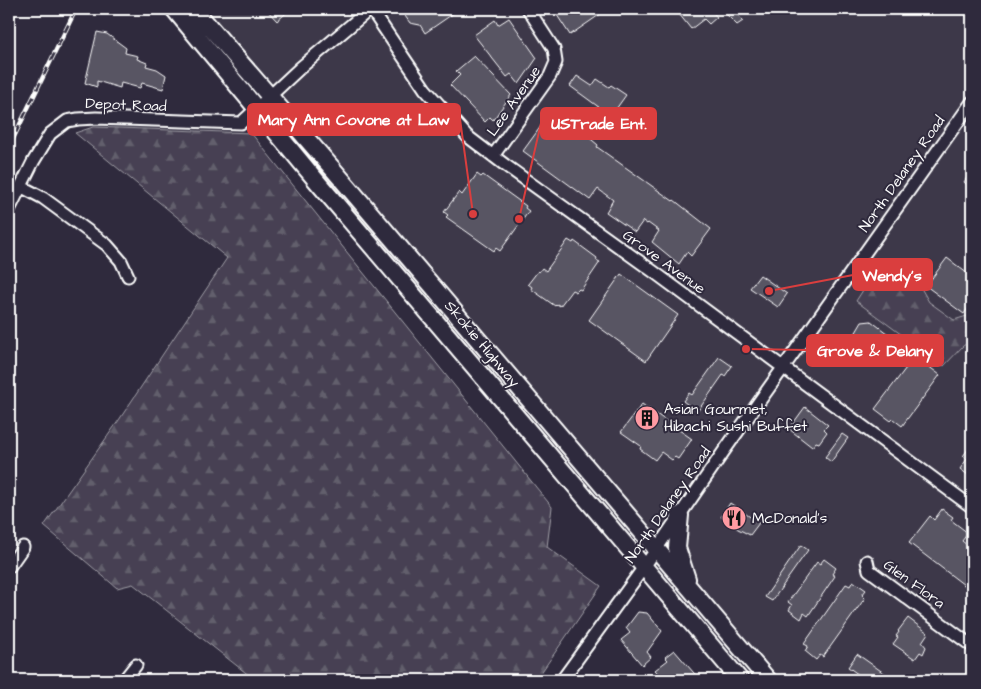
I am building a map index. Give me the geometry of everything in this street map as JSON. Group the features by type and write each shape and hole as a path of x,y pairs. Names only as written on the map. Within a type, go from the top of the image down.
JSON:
{"highway":[{"name":"Skokie Highway","path":"174,9 320,185 740,680"},
{"name":"Skokie Highway","path":"194,9 768,680"},
{"path":"680,515 677,548 690,589"}],"street":[{"name":"Depot Road","path":"9,210 45,140 67,121 78,118 96,118 241,124 270,96 370,9"},
{"name":"Grove Avenue","path":"370,9 437,103 467,136 784,367 972,507"},
{"name":"Lee Avenue","path":"493,156 550,76 556,62 554,49 528,9"},
{"name":"North Delaney Road","path":"562,680 644,567 972,102"},
{"path":"22,187 43,198 107,245 122,261 128,276"},
{"path":"9,567 23,547"},
{"name":"Glen Flora","path":"868,561 869,570 972,646"},
{"path":"124,680 136,665"}],"shaded area":[{"path":"199,9 972,9 972,680 768,680"}],"green space":[{"path":"93,127 251,133 552,507 547,547 601,586 536,680 255,680 133,584 117,588 44,526 119,420 227,258 75,133"},
{"path":"900,268 917,281 929,302 954,320 972,316 972,340 963,346 944,366 856,301 876,270"}],"building":[{"path":"266,9 291,9 277,21"},
{"path":"400,9 460,9 425,33 420,25 410,23"},
{"path":"553,9 608,9 570,35"},
{"path":"675,9 710,9 717,17 709,24 704,19 691,29"},
{"path":"721,9 732,9 743,21 737,25"},
{"path":"509,18 537,58 519,84 511,74 507,77 474,35 495,20 498,25"},
{"path":"97,32 107,34 126,48 125,53 138,56 137,59 147,63 146,66 157,69 166,75 163,89 142,83 140,88 121,83 120,88 97,81 97,87 85,83"},
{"path":"474,56 511,95 493,120 490,117 485,122 450,85 460,75 456,71"},
{"path":"577,76 592,86 597,79 609,87 611,85 626,95 611,116 570,86"},
{"path":"552,111 557,114 560,123 565,120 577,129 581,137 586,135 598,145 597,147 674,200 711,229 691,256 687,252 679,264 652,242 659,231 648,223 643,221 635,232 606,212 613,200 598,189 590,200 523,151"},
{"path":"972,170 972,189 964,182"},
{"path":"477,174 481,177 483,175 526,206 525,208 529,211 500,251 496,248 494,251 446,217 448,215 444,212 459,192 462,195"},
{"path":"568,240 573,243 574,241 600,262 581,290 579,289 576,292 572,290 560,306 557,304 555,306 531,289 532,287 528,284 542,268 546,271"},
{"path":"947,258 972,277 972,302 964,314 926,286"},
{"path":"621,274 678,315 646,361 589,320"},
{"path":"760,275 787,294 778,307 750,288"},
{"path":"871,321 892,337 893,346 879,360 874,361 854,346 852,339 862,322"},
{"path":"915,356 940,375 902,426 893,419 891,421 875,409"},
{"path":"719,357 732,366 725,376 723,375 697,412 683,401 689,393 692,395"},
{"name":"Asian Gourmet, Hibachi Sushi Buffet","path":"642,404 692,439 678,459 675,457 672,460 661,452 655,460 640,449 641,446 621,432"},
{"path":"805,407 828,425 824,429 827,432 819,443 816,442 812,447 789,429"},
{"path":"842,434 848,438 831,462 825,457"},
{"path":"972,444 972,478 960,469 967,459 963,456"},
{"name":"McDonald's","path":"730,503 759,523 750,535 721,517"},
{"path":"942,509 953,517 951,520 968,533 962,541 972,549 972,582 968,588 909,543 930,516 934,520"},
{"path":"801,545 808,550 772,601 765,597"},
{"path":"824,559 836,568 832,574 835,576 808,616 804,613 801,619 789,610 792,605 788,602 817,562 820,564"},
{"path":"853,581 866,590 862,595 865,598 823,657 820,655 816,660 805,651 808,646 804,644 846,584 850,586"},
{"path":"638,612 647,613 662,631 647,652 651,657 642,665 621,640 630,633 626,628"},
{"path":"908,618 928,633 922,642 926,647 923,654 920,652 915,659 893,644 898,637 896,636 898,631"},
{"path":"674,650 700,680 664,680 655,670 668,660 665,657"},
{"path":"857,654 894,680 866,680 848,667"}],"railway":[{"path":"9,147 76,9"}],"place":[{"name":"Mary Ann Covone at Law","path":"473,214"},
{"name":"USTrade Ent.","path":"519,219"},
{"name":"Wendy's","path":"769,291"},
{"name":"Grove & Delany","path":"746,349"},
{"name":"Asian Gourmet, Hibachi Sushi Buffet","path":"647,418"},
{"name":"McDonald's","path":"734,518"}]}
